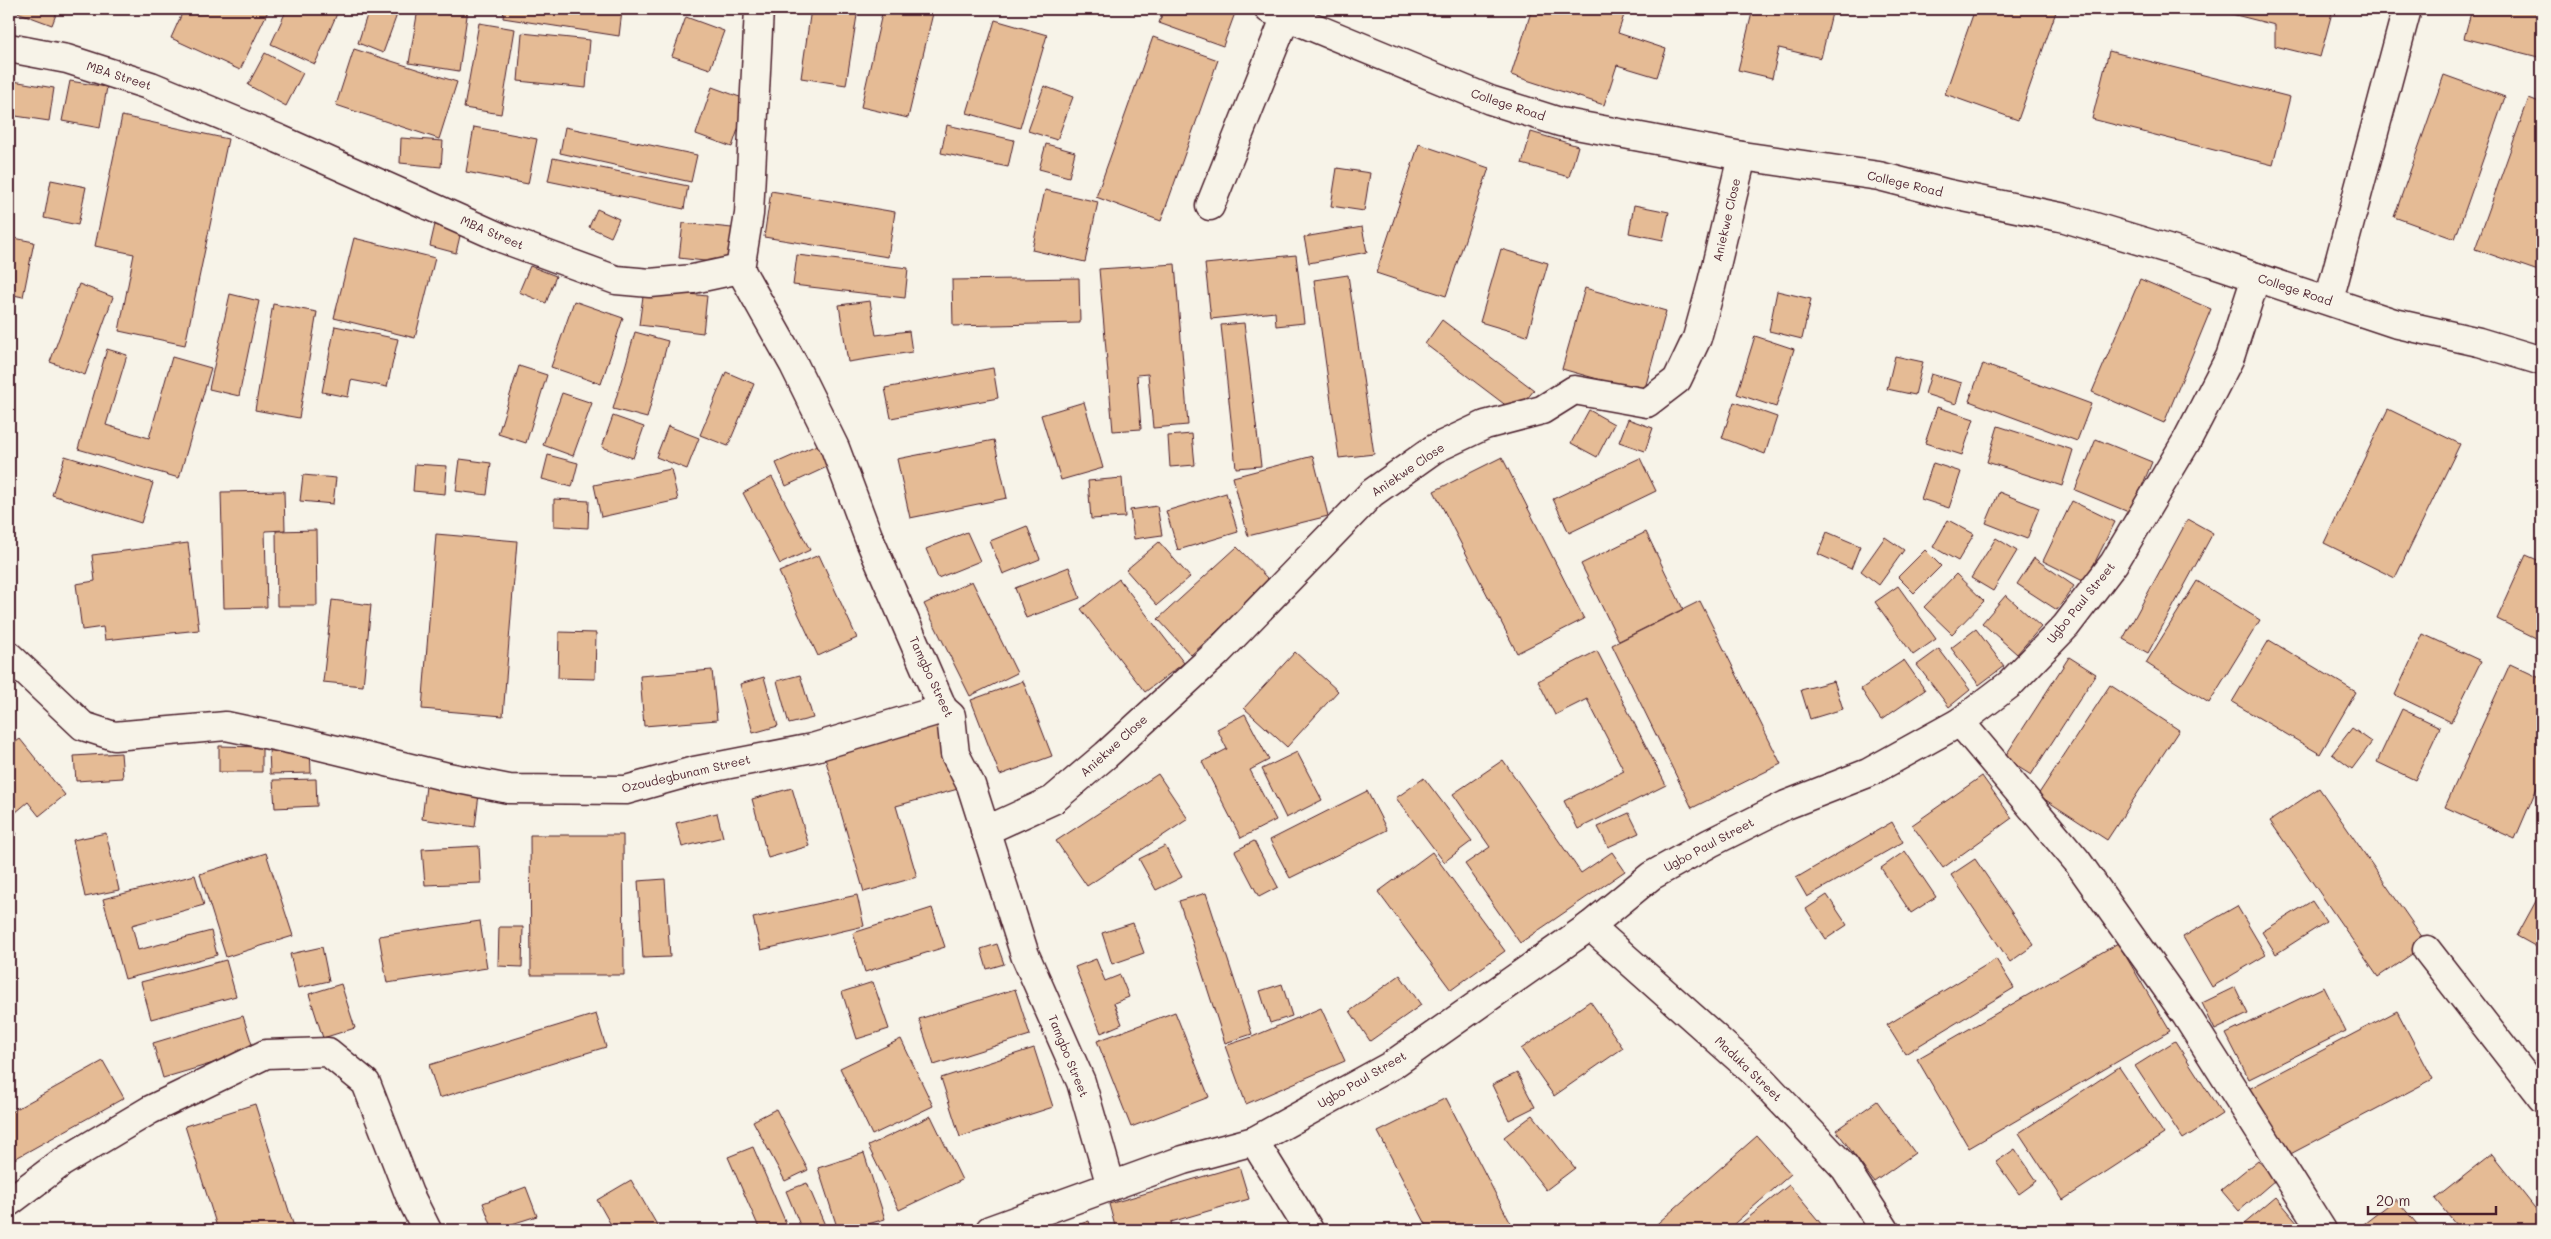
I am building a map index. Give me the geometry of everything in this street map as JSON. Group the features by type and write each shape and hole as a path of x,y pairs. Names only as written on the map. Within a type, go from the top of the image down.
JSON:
{"street":[{"path":"740,269 749,214 759,9"},
{"path":"2329,300 2407,9"},
{"path":"1210,206 1278,12"},
{"name":"College Road","path":"1278,12 1490,100 1560,122 1742,156 1879,176 1949,194 2064,218 2394,322 2479,342 2542,361"},
{"name":"MBA Street","path":"9,48 67,59 150,86 279,139 504,239 616,280 650,283 692,280 740,269"},
{"name":"Aniekwe Close","path":"985,831 1053,800 1106,755 1218,653 1372,493 1434,450 1485,425 1542,410 1574,390 1646,403 1677,380 1697,338 1702,321 1742,156"},
{"name":"Tamgbo Street","path":"740,269 794,366 835,448 868,536 943,709 950,716 955,754 970,785 1026,954 1080,1082 1111,1186"},
{"name":"Ugbo Paul Street","path":"990,1230 1183,1160 1254,1141 1392,1065 1590,926 1651,876 1710,843 1786,805 1868,773 1960,722 2010,684 2066,626 2114,563 2186,442 2230,357 2256,277"},
{"name":"Ozoudegbunam Street","path":"9,656 83,726 114,736 226,726 308,743 448,777 509,789 626,790 694,771 812,748 943,709"},
{"path":"1960,722 2077,861 2186,1015 2322,1230"},
{"name":"Maduka Street","path":"1590,926 1755,1073 1845,1168 1885,1230"},
{"path":"2427,950 2542,1098"},
{"path":"9,1202 61,1163 150,1110 266,1054 328,1052 366,1083 409,1194 427,1230"},
{"path":"1254,1141 1308,1230"}],"building":[{"path":"9,9 58,9 52,25"},
{"path":"184,9 269,9 240,70 171,38"},
{"path":"287,9 339,9 315,64 271,44"},
{"path":"369,9 399,9 383,53 358,43"},
{"path":"418,9 468,9 459,71 409,63"},
{"path":"504,9 608,9 622,11 619,36 503,18"},
{"path":"811,9 858,9 846,85 801,78"},
{"path":"883,9 934,9 908,118 861,107"},
{"path":"1164,9 1225,9 1235,13 1223,46 1159,23"},
{"path":"1532,9 1626,9 1618,33 1666,49 1657,77 1617,65 1604,105 1511,75"},
{"path":"1753,9 1833,9 1821,58 1779,48 1772,78 1738,70"},
{"path":"1975,9 2057,9 2018,120 1945,94"},
{"path":"2212,9 2333,9 2320,57 2275,46 2275,25"},
{"path":"2472,9 2542,9 2542,58 2464,38"},
{"path":"686,17 724,31 710,69 672,56"},
{"path":"995,20 1047,35 1020,128 967,113"},
{"path":"479,23 515,29 501,114 464,108"},
{"path":"522,33 590,40 586,88 518,81"},
{"path":"1153,37 1218,60 1161,221 1096,197"},
{"path":"354,49 457,82 439,139 336,105"},
{"path":"2109,51 2290,97 2273,165 2092,119"},
{"path":"265,53 303,73 286,106 248,85"},
{"path":"2444,75 2505,97 2455,239 2394,217"},
{"path":"13,81 54,88 49,121 9,115"},
{"path":"70,81 107,87 100,128 62,121"},
{"path":"1044,86 1073,97 1057,140 1028,131"},
{"path":"712,87 748,100 732,147 696,134"},
{"path":"2529,98 2542,103 2541,272 2475,249"},
{"path":"122,116 228,139 185,345 119,331 134,254 95,246"},
{"path":"947,125 1014,140 1008,167 941,153"},
{"path":"474,127 537,139 528,184 466,172"},
{"path":"565,127 697,155 691,182 560,153"},
{"path":"1531,132 1578,146 1569,177 1522,164"},
{"path":"401,138 443,141 441,167 400,163"},
{"path":"1046,144 1075,152 1069,177 1039,169"},
{"path":"1419,144 1489,168 1446,296 1376,273"},
{"path":"553,158 688,186 684,209 548,181"},
{"path":"1337,168 1370,173 1364,211 1331,206"},
{"path":"51,180 86,187 78,225 44,218"},
{"path":"1045,190 1098,202 1085,262 1032,250"},
{"path":"771,191 895,212 888,257 764,237"},
{"path":"1634,205 1669,212 1663,240 1629,233"},
{"path":"597,209 619,219 611,237 589,227"},
{"path":"436,220 462,227 456,253 430,246"},
{"path":"683,223 732,228 729,264 679,258"},
{"path":"1362,227 1367,252 1309,263 1304,237"},
{"path":"9,237 34,242 23,297 9,294"},
{"path":"354,238 435,258 415,338 334,318"},
{"path":"1501,249 1548,263 1527,336 1480,322"},
{"path":"797,255 908,268 905,298 793,285"},
{"path":"1296,255 1304,323 1276,326 1275,312 1211,319 1205,264"},
{"path":"1175,264 1188,425 1153,428 1148,374 1137,375 1141,429 1113,431 1099,269"},
{"path":"530,266 556,276 546,303 519,292"},
{"path":"1348,275 1374,454 1339,458 1314,280"},
{"path":"1079,278 1080,323 953,326 952,280"},
{"path":"2140,279 2211,309 2164,423 2092,392"},
{"path":"79,284 113,297 85,375 50,362"},
{"path":"1585,288 1666,311 1644,392 1562,369"},
{"path":"644,289 707,296 703,333 639,325"},
{"path":"1777,291 1811,299 1802,339 1769,331"},
{"path":"230,294 259,301 239,396 209,389"},
{"path":"574,301 623,318 601,384 551,367"},
{"path":"870,301 876,335 909,331 912,352 848,362 839,305"},
{"path":"273,304 317,312 299,418 255,410"},
{"path":"1442,320 1534,390 1516,413 1425,344"},
{"path":"1244,323 1261,466 1236,468 1221,325"},
{"path":"335,326 398,339 387,387 351,380 348,397 322,392"},
{"path":"635,332 668,341 647,418 613,409"},
{"path":"1755,336 1794,349 1776,407 1737,394"},
{"path":"107,349 127,355 106,425 149,438 172,357 211,368 179,478 78,449"},
{"path":"1895,356 1923,362 1915,395 1887,389"},
{"path":"1983,364 2091,404 2077,441 1969,401"},
{"path":"519,366 547,375 526,443 498,434"},
{"path":"993,368 998,398 891,418 885,388"},
{"path":"726,372 754,384 728,446 700,435"},
{"path":"1931,374 1962,383 1956,404 1925,394"},
{"path":"562,393 592,403 573,456 543,445"},
{"path":"1084,402 1103,468 1061,480 1041,415"},
{"path":"1734,402 1777,417 1765,454 1722,438"},
{"path":"1937,407 1974,419 1962,455 1925,443"},
{"path":"2388,409 2460,444 2395,578 2324,543"},
{"path":"1589,410 1614,424 1597,457 1571,443"},
{"path":"613,416 644,427 633,458 602,447"},
{"path":"1628,419 1653,428 1645,451 1619,442"},
{"path":"668,426 699,438 687,469 656,457"},
{"path":"1998,426 2073,450 2062,486 1987,462"},
{"path":"1192,434 1195,465 1170,467 1168,436"},
{"path":"2096,439 2152,462 2131,513 2075,490"},
{"path":"994,440 1007,498 910,518 897,459"},
{"path":"819,444 829,466 786,486 776,463"},
{"path":"548,455 578,463 572,487 542,479"},
{"path":"65,456 153,483 141,523 52,495"},
{"path":"1313,456 1328,516 1248,536 1233,477"},
{"path":"1502,457 1584,619 1517,653 1434,491"},
{"path":"1640,458 1656,491 1569,533 1553,499"},
{"path":"460,459 491,463 487,495 456,491"},
{"path":"1933,463 1961,472 1949,508 1921,499"},
{"path":"415,464 447,466 445,494 413,491"},
{"path":"671,469 678,500 601,517 594,485"},
{"path":"303,475 336,478 333,504 300,501"},
{"path":"772,477 810,550 780,564 743,493"},
{"path":"1122,478 1125,517 1091,519 1088,481"},
{"path":"284,491 285,530 265,531 267,607 224,608 221,492"},
{"path":"1999,492 2039,508 2027,539 1986,523"},
{"path":"1226,493 1238,532 1178,550 1166,511"},
{"path":"554,499 589,501 588,528 554,526"},
{"path":"2072,501 2115,522 2085,582 2043,561"},
{"path":"1157,506 1162,535 1134,539 1130,510"},
{"path":"2188,519 2213,533 2148,653 2123,639"},
{"path":"1948,520 1974,534 1958,561 1933,547"},
{"path":"1027,526 1040,559 1003,574 990,541"},
{"path":"316,530 317,606 277,606 276,531"},
{"path":"967,532 980,561 938,578 926,549"},
{"path":"1646,532 1683,609 1619,641 1581,564"},
{"path":"1827,532 1860,546 1851,569 1818,554"},
{"path":"436,534 517,541 503,716 422,709"},
{"path":"1885,537 1904,550 1879,585 1861,571"},
{"path":"1996,538 2017,551 1993,591 1971,578"},
{"path":"1159,542 1190,577 1157,605 1126,570"},
{"path":"188,543 199,630 105,640 103,627 82,630 76,584 95,581 92,555"},
{"path":"1237,547 1271,582 1191,655 1158,619"},
{"path":"1925,550 1941,566 1914,593 1898,577"},
{"path":"819,555 857,638 818,656 779,572"},
{"path":"2526,555 2542,562 2542,641 2497,619"},
{"path":"2034,558 2074,586 2057,610 2017,584"},
{"path":"1069,567 1080,598 1026,618 1015,588"},
{"path":"1956,574 1984,601 1952,634 1924,607"},
{"path":"1119,579 1184,663 1145,692 1081,609"},
{"path":"972,581 1017,673 970,696 924,604"},
{"path":"2197,581 2260,620 2209,703 2146,663"},
{"path":"1898,586 1936,639 1913,655 1875,602"},
{"path":"2006,595 2041,627 2017,654 1982,623"},
{"path":"332,600 371,605 363,686 323,682"},
{"path":"1700,601 1781,764 1692,808 1612,645"},
{"path":"1976,629 2004,666 1979,685 1951,648"},
{"path":"559,632 596,633 595,679 558,678"},
{"path":"2423,634 2481,661 2451,722 2395,695"},
{"path":"2269,640 2356,692 2320,754 2232,702"},
{"path":"1939,649 1970,690 1949,707 1917,665"},
{"path":"1597,651 1666,785 1578,829 1564,801 1624,771 1587,699 1555,715 1538,681"},
{"path":"1295,652 1338,691 1287,747 1244,708"},
{"path":"2069,657 2096,674 2031,775 2004,758"},
{"path":"1904,660 1925,690 1881,720 1861,689"},
{"path":"2510,664 2542,679 2542,776 2515,839 2445,807"},
{"path":"712,670 717,720 644,726 640,676"},
{"path":"800,675 813,718 789,724 777,681"},
{"path":"764,677 778,726 753,733 740,684"},
{"path":"1023,681 1052,756 1000,775 971,700"},
{"path":"1834,681 1843,709 1810,719 1801,690"},
{"path":"2110,685 2179,730 2107,840 2038,795"},
{"path":"2402,709 2440,727 2415,780 2377,762"},
{"path":"1245,714 1269,760 1250,770 1276,820 1241,838 1202,762 1227,749 1217,729"},
{"path":"938,720 958,789 896,806 917,877 864,892 823,751"},
{"path":"2352,728 2372,742 2352,769 2332,754"},
{"path":"20,739 65,795 39,816 28,802 9,818 9,747"},
{"path":"219,746 262,747 262,772 219,772"},
{"path":"310,746 311,773 270,774 269,748"},
{"path":"1297,752 1322,800 1286,818 1262,769"},
{"path":"121,753 123,778 76,781 74,756"},
{"path":"1503,760 1581,873 1612,852 1625,871 1520,943 1465,864 1490,847 1453,794"},
{"path":"1158,774 1188,819 1087,886 1056,841"},
{"path":"1982,776 2012,818 1943,868 1912,825"},
{"path":"427,778 480,786 475,827 422,819"},
{"path":"1424,778 1472,841 1444,862 1396,798"},
{"path":"316,779 317,806 275,808 273,780"},
{"path":"792,788 809,846 768,858 752,799"},
{"path":"2319,788 2427,944 2378,977 2270,821"},
{"path":"1367,791 1387,830 1290,878 1270,840"},
{"path":"717,813 723,837 682,847 676,823"},
{"path":"1629,813 1639,833 1608,847 1598,827"},
{"path":"1892,822 1903,842 1807,897 1796,878"},
{"path":"9,824 17,834 9,841"},
{"path":"106,833 119,890 85,897 73,840"},
{"path":"530,835 623,835 624,975 531,975"},
{"path":"1254,841 1278,887 1259,897 1235,851"},
{"path":"479,846 481,883 425,885 422,849"},
{"path":"1165,846 1182,877 1156,890 1139,859"},
{"path":"1905,851 1936,897 1911,913 1881,868"},
{"path":"1432,852 1505,951 1451,990 1378,892"},
{"path":"266,853 293,936 226,957 200,874"},
{"path":"1975,859 2034,945 2010,962 1951,875"},
{"path":"195,875 204,905 132,925 138,950 211,931 217,955 125,979 103,899"},
{"path":"665,879 670,957 643,958 638,881"},
{"path":"2542,890 2542,950 2517,936"},
{"path":"1206,893 1252,1034 1225,1043 1179,901"},
{"path":"857,895 864,926 761,950 753,918"},
{"path":"1827,895 1847,925 1826,939 1806,909"},
{"path":"2312,901 2326,922 2276,954 2262,932"},
{"path":"2237,906 2266,955 2212,987 2183,937"},
{"path":"932,908 945,947 865,972 853,933"},
{"path":"480,921 487,968 387,983 379,936"},
{"path":"1133,923 1144,953 1112,964 1102,933"},
{"path":"499,927 523,927 522,967 498,966"},
{"path":"2118,943 2170,1031 1969,1148 1917,1059"},
{"path":"997,944 1004,964 987,969 981,949"},
{"path":"322,947 329,981 298,988 290,954"},
{"path":"1096,959 1105,981 1120,975 1129,997 1114,1003 1122,1024 1101,1033 1075,967"},
{"path":"1996,959 2014,988 1905,1054 1887,1025"},
{"path":"226,960 236,996 151,1019 141,982"},
{"path":"1400,975 1421,1005 1370,1041 1350,1011"},
{"path":"873,982 889,1029 857,1039 842,992"},
{"path":"341,984 355,1028 323,1038 309,994"},
{"path":"1282,984 1292,1016 1270,1023 1260,991"},
{"path":"2235,987 2248,1014 2215,1030 2202,1003"},
{"path":"2324,987 2346,1031 2249,1079 2226,1034"},
{"path":"1015,989 1030,1035 934,1065 919,1019"},
{"path":"1590,1001 1623,1048 1554,1096 1521,1049"},
{"path":"1321,1008 1345,1061 1246,1104 1225,1046 1252,1037"},
{"path":"2397,1011 2433,1079 2281,1159 2245,1091"},
{"path":"1175,1012 1209,1097 1131,1127 1097,1041"},
{"path":"596,1014 606,1047 439,1098 429,1065"},
{"path":"243,1016 254,1051 163,1078 153,1043"},
{"path":"901,1039 933,1106 872,1135 840,1068"},
{"path":"2175,1041 2222,1114 2183,1139 2135,1066"},
{"path":"1034,1048 1053,1107 960,1137 941,1078"},
{"path":"103,1061 124,1098 9,1162 9,1113"},
{"path":"2119,1067 2164,1134 2063,1200 2019,1133"},
{"path":"1517,1073 1535,1107 1509,1120 1492,1085"},
{"path":"1446,1098 1511,1224 1499,1230 1429,1230 1378,1132"},
{"path":"1877,1101 1915,1153 1874,1182 1836,1130"},
{"path":"255,1104 295,1230 218,1230 185,1126"},
{"path":"776,1109 808,1170 785,1181 753,1121"},
{"path":"1533,1115 1575,1168 1546,1190 1504,1137"},
{"path":"931,1116 962,1180 899,1210 868,1146"},
{"path":"1757,1136 1791,1174 1727,1230 1650,1230"},
{"path":"753,1147 789,1230 760,1230 728,1157"},
{"path":"2015,1149 2037,1181 2019,1194 1996,1162"},
{"path":"864,1153 885,1219 848,1230 838,1230 818,1168"},
{"path":"2492,1154 2542,1217 2542,1230 2460,1230 2435,1199"},
{"path":"2258,1160 2275,1180 2239,1211 2221,1190"},
{"path":"1239,1166 1249,1199 1171,1222 1173,1230 1116,1230 1109,1204"},
{"path":"631,1180 660,1230 614,1230 597,1200"},
{"path":"807,1183 827,1230 802,1230 786,1191"},
{"path":"1789,1185 1822,1225 1815,1230 1733,1230"},
{"path":"526,1187 537,1216 493,1230 483,1203"},
{"path":"2276,1197 2304,1230 2237,1230"},
{"path":"2396,1199 2422,1230 2356,1230"},
{"path":"1089,1221 1092,1230 1066,1229"},
{"path":"535,1223 538,1230 518,1230"}]}
